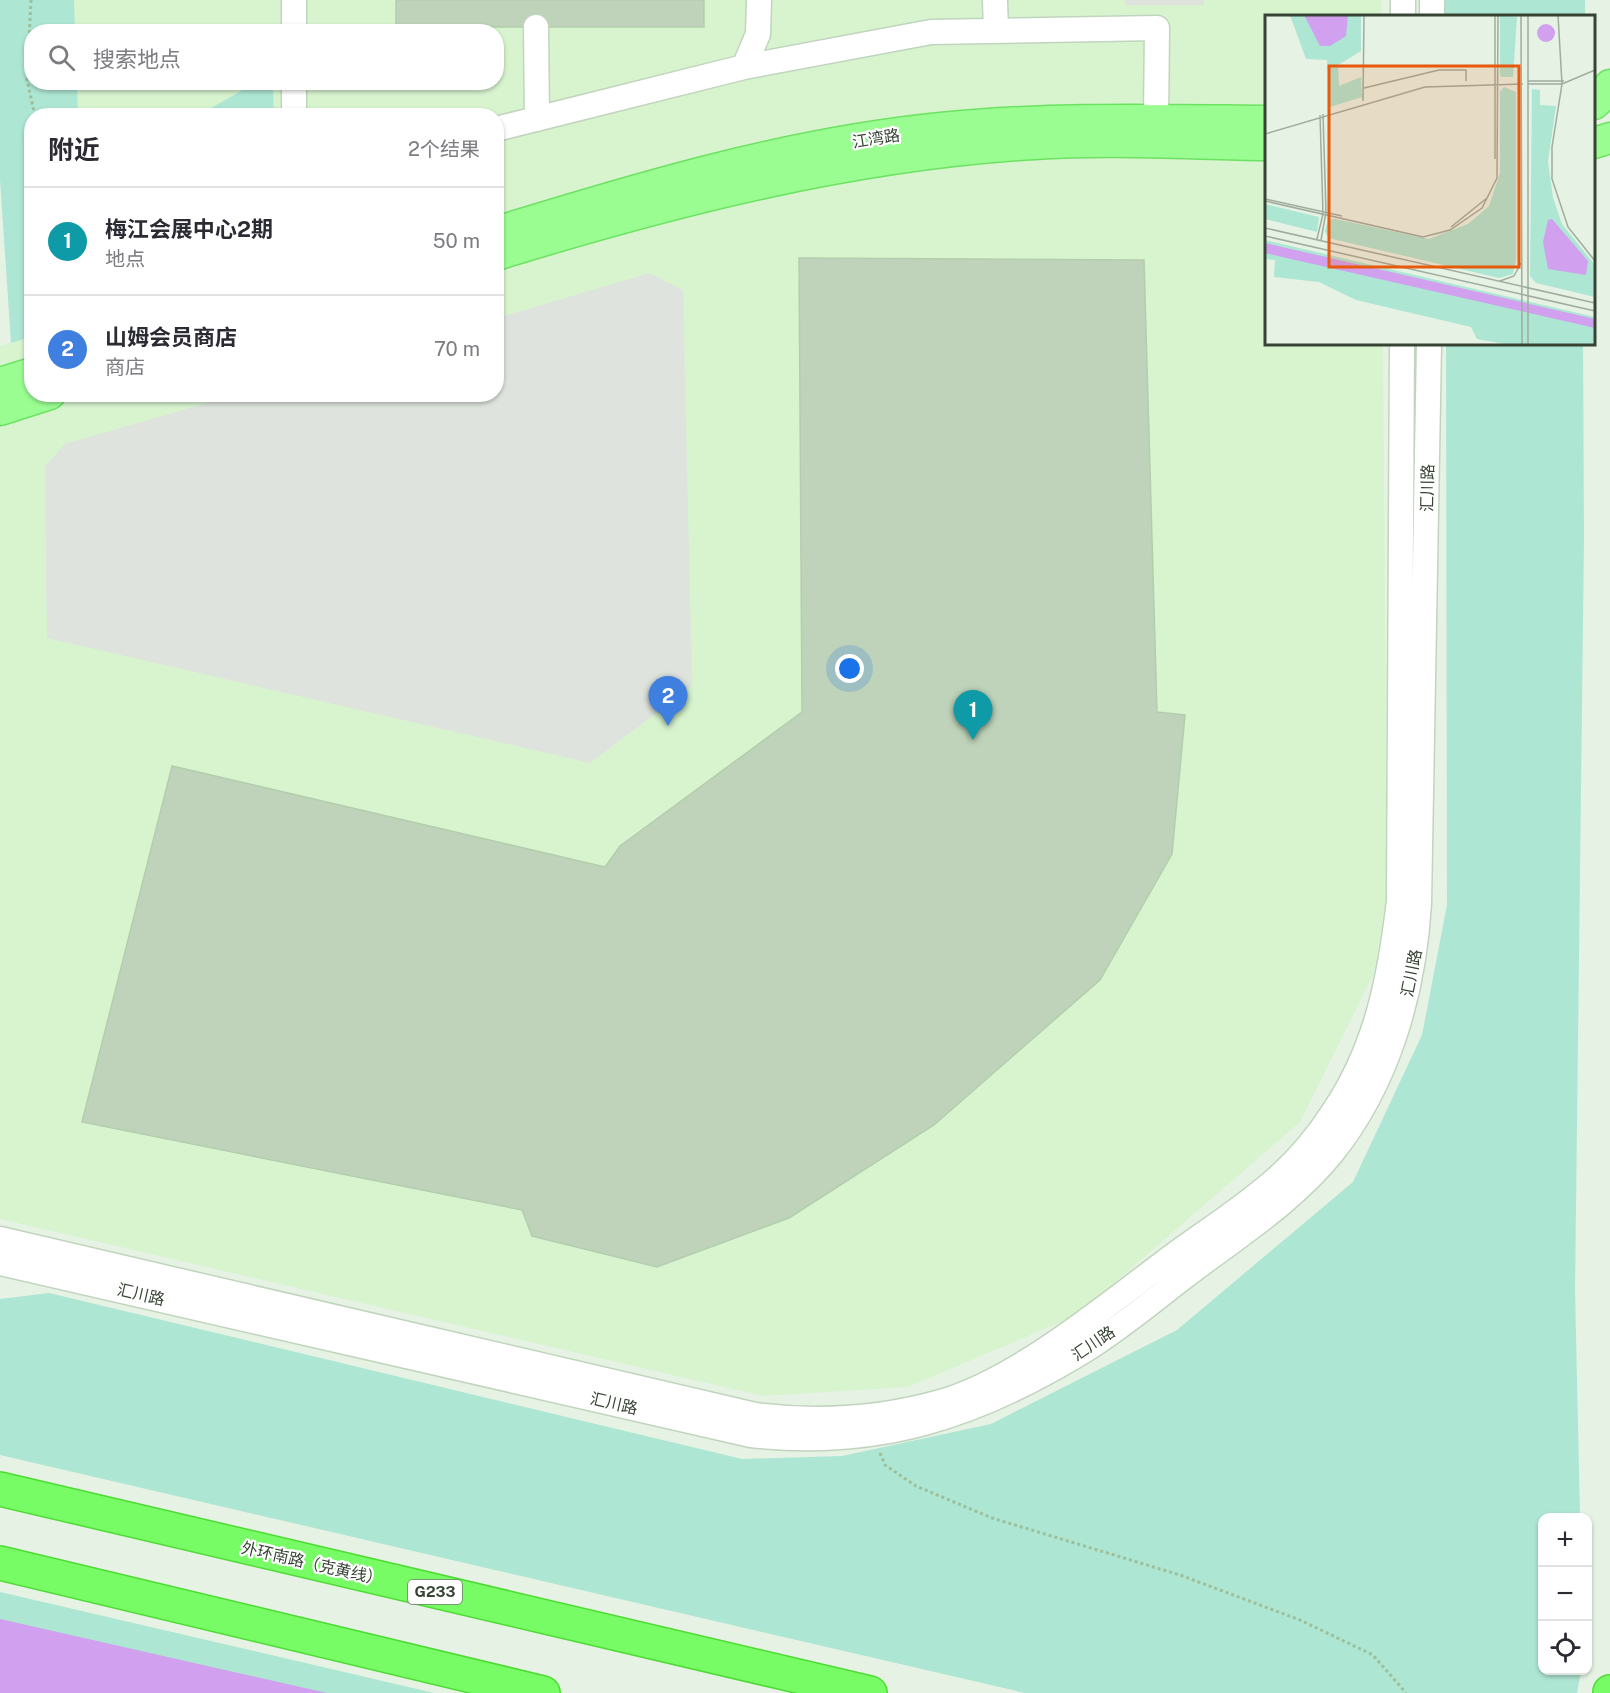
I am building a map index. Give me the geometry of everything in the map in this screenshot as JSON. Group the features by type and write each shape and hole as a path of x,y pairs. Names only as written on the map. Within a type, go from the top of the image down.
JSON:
{"highway":[{"name":"外环南路（克黄线）","path":"0,1489 870,1693"},
{"path":"0,1563 543,1693"}],"main road":[{"path":"1595,102 1604,95 1610,85"},
{"name":"江湾路","path":"504,230 644,186 815,147 939,128 1049,121 1265,121"},
{"path":"1595,142 1610,138"},
{"name":"江湾路","path":"504,253 699,196 914,156 1035,144 1265,145"},
{"path":"0,383 24,376"},
{"path":"0,410 25,402"}],"street":[{"path":"294,0 294,24"},
{"path":"744,67 758,34 759,0"},
{"path":"995,0 996,31"},
{"path":"536,27 537,119"},
{"path":"504,127 744,67 931,32 1157,28 1156,120"},
{"path":"294,90 294,108"},
{"name":"汇川路","path":"0,1239 755,1415 799,1420 847,1419 886,1414 945,1400 983,1384 1044,1349 1276,1180 1314,1139 1334,1112 1367,1052 1378,1022 1388,983 1399,901 1402,345"},
{"name":"汇川路","path":"0,1263 751,1435 793,1440 872,1435 911,1429 969,1410 1023,1385 1084,1352 1291,1197 1332,1152 1370,1089 1391,1046 1409,992 1417,942 1429,345"}],"path":[{"path":"30,24 31,0"},
{"path":"29,90 33,108"},
{"path":"872,1435 885,1465 916,1486 992,1518 1180,1575 1300,1620 1373,1655 1406,1693"}],"shaded area":[{"path":"0,0 74,0 75,24 24,24 24,90 77,90 78,108 24,108 24,339 11,343 0,179"},
{"path":"74,0 1381,0 1381,15 1265,15 1265,345 1383,345 1387,896 1374,973 1300,1122 1077,1315 908,1387 763,1396 0,1219 0,346 24,339 24,402 504,402 504,108 274,108 273,90 504,90 504,24 75,24"},
{"path":"1125,0 1204,0 1204,5 1125,5"},
{"path":"1442,0 1585,0 1585,15 1442,15"},
{"path":"77,90 245,90 213,108 78,108"},
{"path":"243,90 273,90 274,108 211,108"},
{"path":"650,273 683,290 692,686 590,763 47,638 45,466 65,444 211,402 504,402 504,316"},
{"path":"1446,345 1583,345 1584,537 1575,1290 1580,1513 1538,1513 1538,1675 1580,1675 1577,1693 1025,1693 0,1455 0,1299 49,1293 742,1459 842,1456 991,1424 1177,1330 1353,1182 1422,1035 1447,905"},
{"path":"0,1592 434,1693 0,1693"},
{"path":"0,1619 327,1693 0,1693"}],"building":[{"path":"396,0 704,0 704,27 504,27 504,24 396,24"},
{"path":"799,258 1144,260 1157,712 1185,715 1172,854 1100,980 934,1125 789,1218 657,1267 532,1236 522,1210 82,1122 172,766 605,867 620,846 802,712"}],"place":[{"name":"山姆会员商店","path":"668,726"},
{"name":"梅江会展中心2期","path":"973,740"}]}
